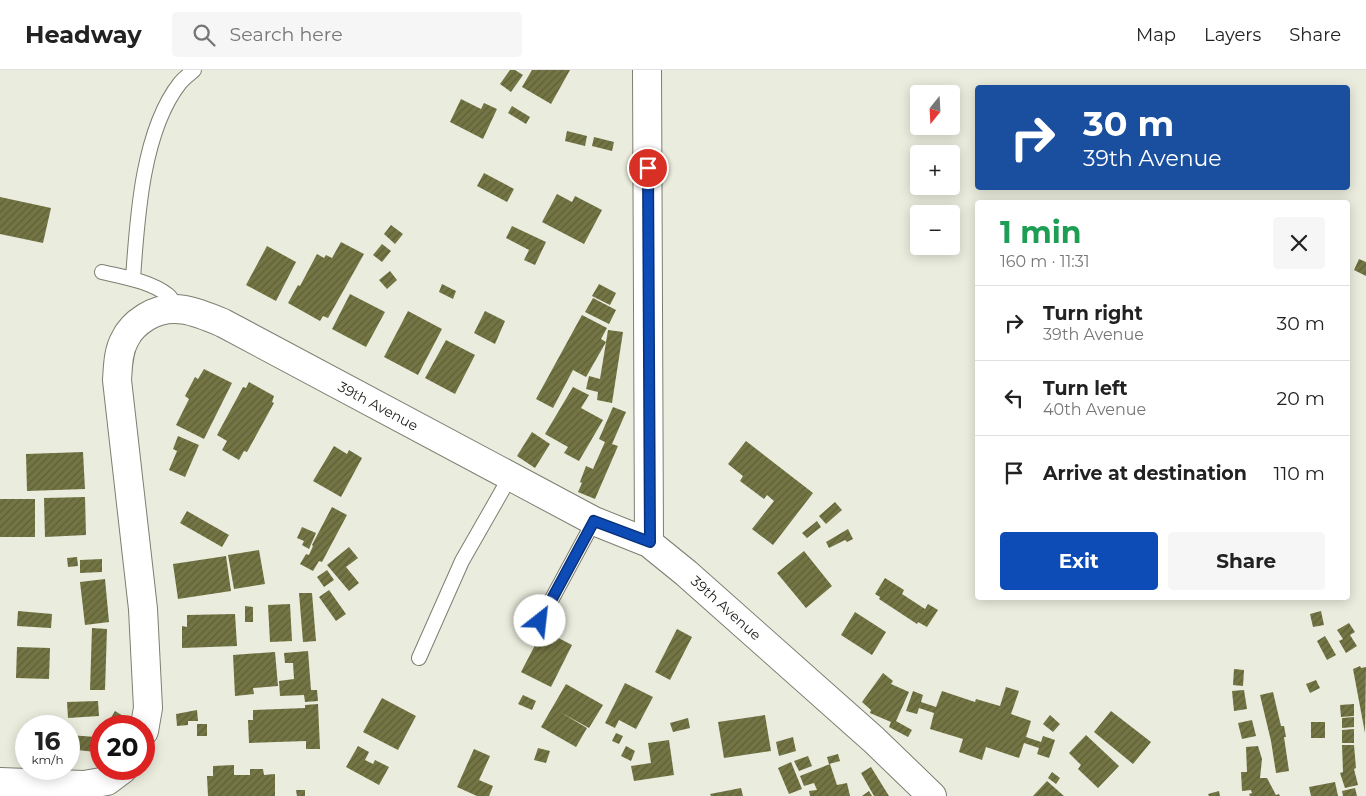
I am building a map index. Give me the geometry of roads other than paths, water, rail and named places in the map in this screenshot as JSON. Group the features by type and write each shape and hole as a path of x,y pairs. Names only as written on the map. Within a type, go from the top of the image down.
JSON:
{"street":[{"path":"647,70 650,542"},
{"name":"39th Avenue","path":"147,715 144,610 117,380 119,357 125,338 138,322 156,311 176,308 200,313 223,323 594,521 650,542 874,740 932,796"},
{"path":"0,782 84,785 107,780"}],"lane":[{"path":"133,279 139,204 156,127 180,82 194,70"},
{"path":"102,272 133,279 169,296 176,308"},
{"path":"419,658 462,561 510,477"},
{"path":"540,621 594,521"}]}
